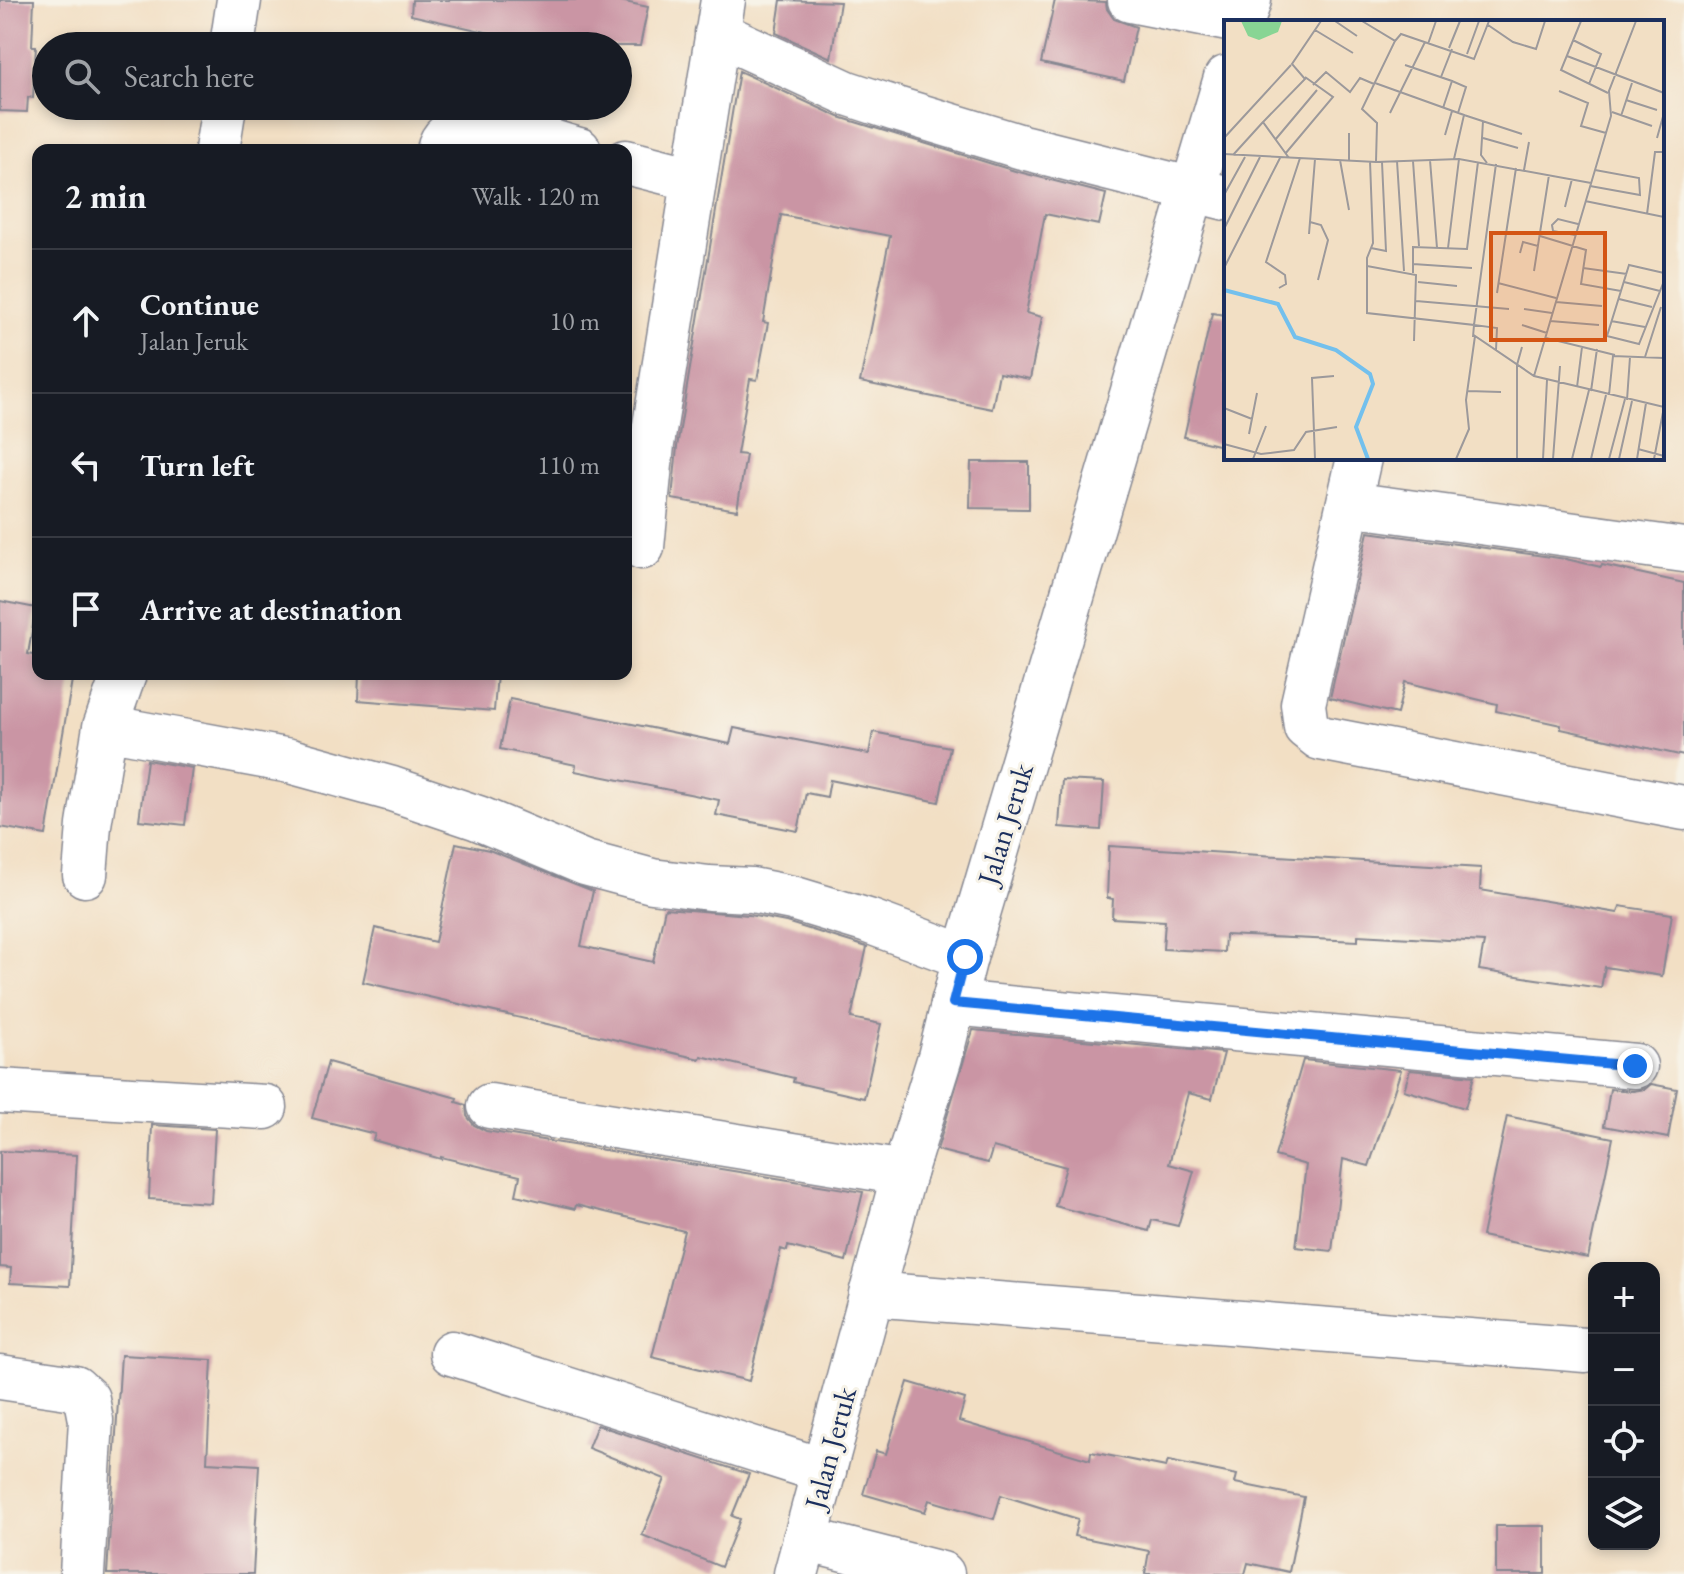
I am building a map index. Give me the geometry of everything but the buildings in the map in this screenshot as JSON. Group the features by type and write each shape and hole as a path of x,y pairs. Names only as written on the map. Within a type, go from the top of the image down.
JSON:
{"street":[{"path":"234,32 239,0"},
{"path":"1130,0 1232,20"},
{"path":"1243,20 1249,0"},
{"path":"642,547 639,444 693,179 720,17 847,93 1022,147 1210,193"},
{"name":"Jalan Jeruk","path":"800,1556 904,1173 940,1057 965,957 1210,193 1224,92"},
{"path":"218,144 222,120"},
{"path":"440,144 449,133 465,126 483,126 555,144"},
{"path":"632,164 693,179"},
{"path":"1359,460 1303,704 1306,727 1320,738 1684,808"},
{"path":"1349,504 1684,550"},
{"path":"85,875 89,825 105,727 122,680"},
{"path":"105,727 290,761 392,789 463,813 585,863 652,881 752,890 792,898 868,921 965,957"},
{"path":"953,1003 1635,1066"},
{"path":"0,1091 265,1107"},
{"path":"490,1106 904,1173"},
{"path":"871,1294 1585,1350"},
{"path":"452,1353 824,1471"},
{"path":"0,1377 75,1388 87,1399 91,1420 82,1574"},
{"path":"800,1556 942,1574"}],"route":[{"path":"965,957 953,1003 1635,1066"}]}
